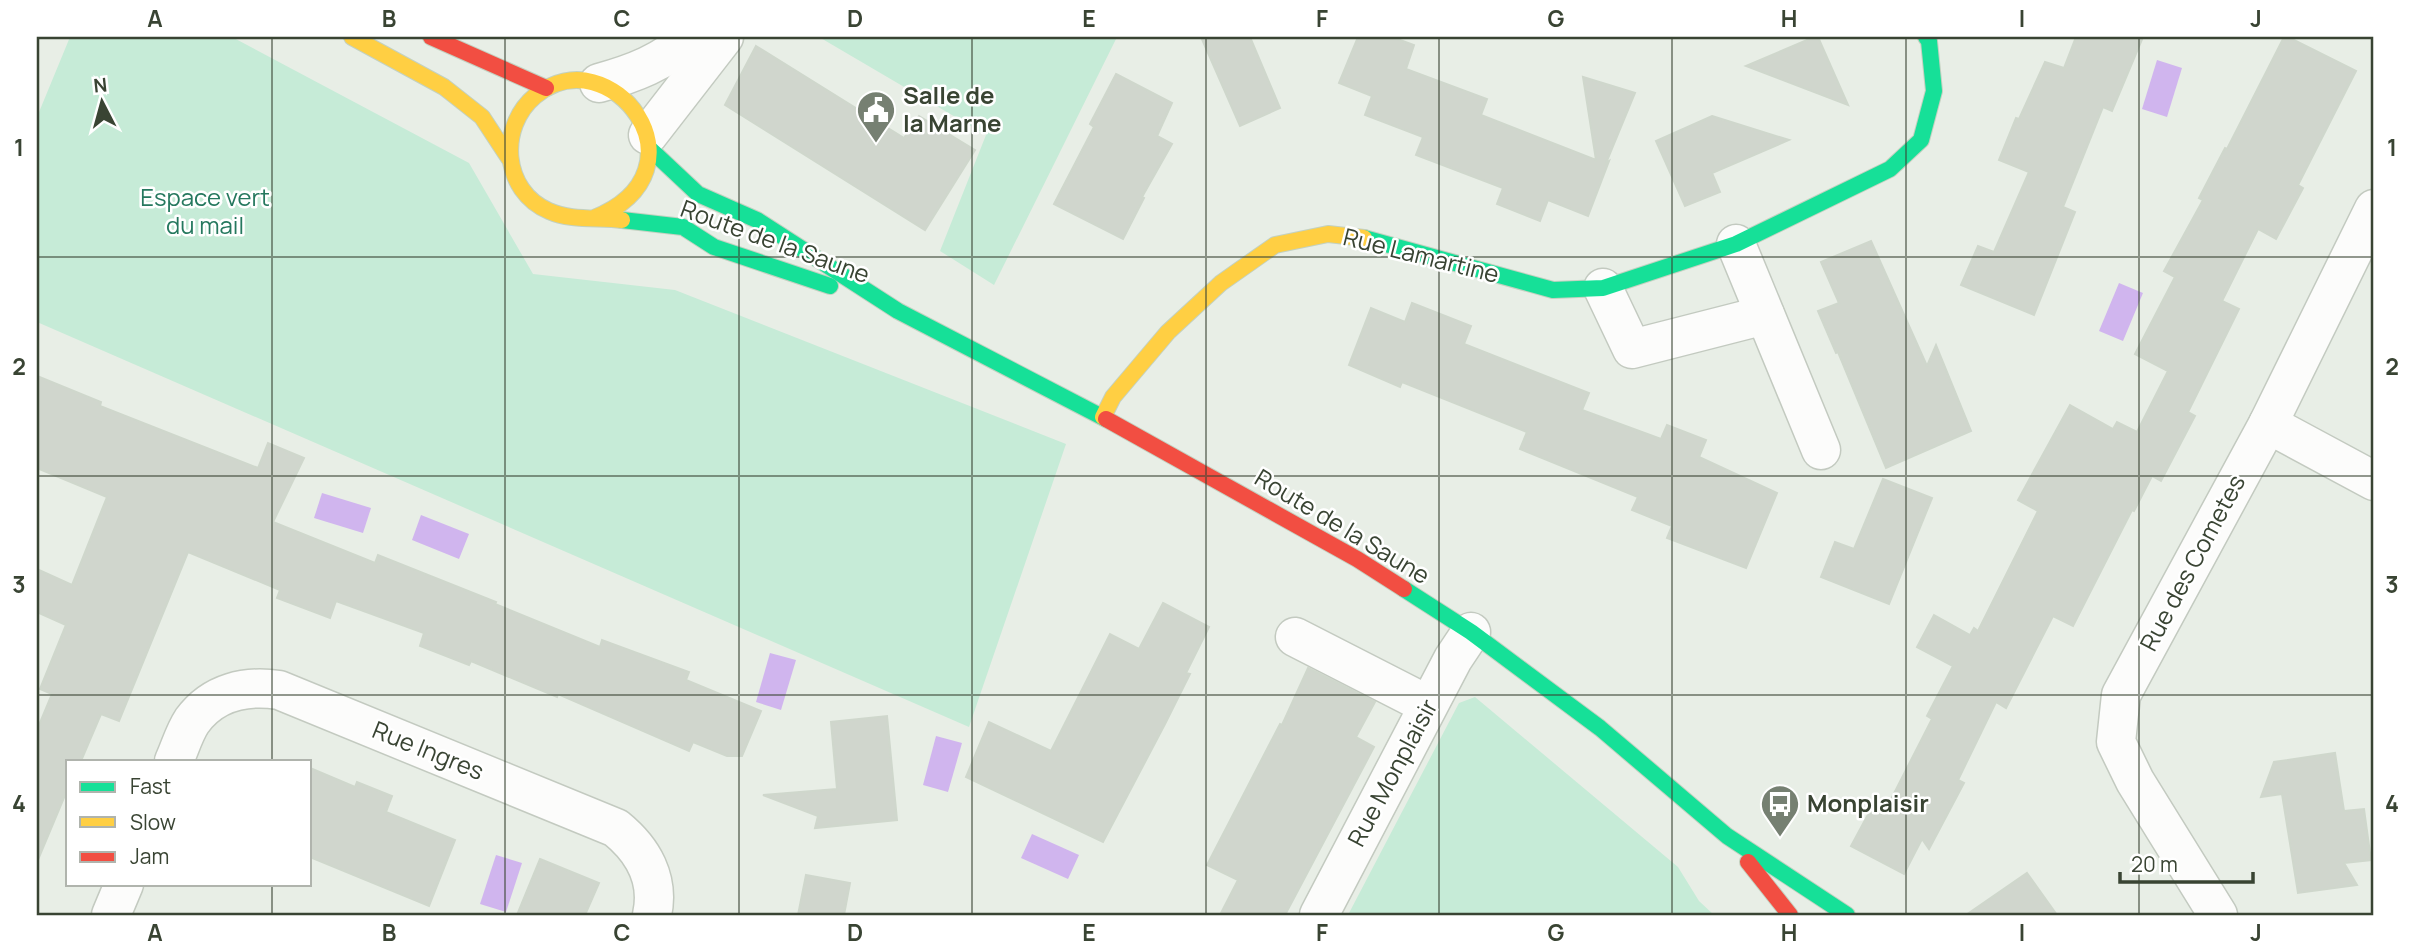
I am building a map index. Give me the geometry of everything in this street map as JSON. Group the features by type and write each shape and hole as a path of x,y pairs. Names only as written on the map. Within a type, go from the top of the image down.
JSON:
{"street":[{"name":"Route de la Saune","path":"352,37 444,87 482,117 509,158 514,177 524,193 539,207 556,215 575,219 594,218 684,228 712,246 788,270 898,312"},
{"path":"431,37 546,89"},
{"path":"509,158 510,137 517,117 529,101 546,89 572,81 599,83 631,74 677,50 690,37"},
{"path":"594,218 616,209 634,193 646,171 648,141 724,37"},
{"name":"Rue Lamartine","path":"1103,417 1113,397 1168,332 1221,283 1275,245 1328,234 1374,239 1553,290 1603,288 1736,244 1889,169 1921,140 1934,91 1929,41 1926,37"},
{"name":"Route de la Saune","path":"599,83 631,102 641,118 648,141 698,194 757,220 898,312 1103,417 1357,559 1471,632 1600,728 1727,836 1847,915"},
{"name":"Rue des Cometes","path":"2218,915 2135,781 2116,742 2121,695 2268,424 2374,209"},
{"path":"1736,244 1821,450"},
{"path":"1603,288 1632,349 1765,316"},
{"path":"2268,424 2374,481"},
{"name":"Rue Monplaisir","path":"1319,915 1453,659 1471,632"},
{"path":"1295,637 1429,705"},
{"name":"Rue Ingres","path":"174,760 191,723 204,708 221,696 239,689 260,687 279,690 616,828 632,841 650,871 654,888 652,915"},
{"name":"Route de la Saune","path":"1727,836 1790,915"},
{"path":"111,915 123,886"}],"green space":[{"name":"Espace vert du mail","path":"70,37 232,37 469,163 533,274 675,290 1066,444 969,727 37,322 37,117"},
{"path":"819,37 1117,37 994,285 940,251 986,135"},
{"path":"1475,697 1678,867 1699,901 1714,915 1348,915 1459,703"}],"shaded area":[{"path":"2157,60 2182,68 2167,117 2142,109"},
{"path":"2119,283 2143,293 2123,341 2099,331"},
{"path":"322,493 371,508 363,533 314,518"},
{"path":"421,515 469,534 459,559 412,540"},
{"path":"770,653 796,660 781,710 756,702"},
{"path":"936,736 962,743 948,792 923,785"},
{"path":"1032,834 1079,855 1068,879 1021,858"},
{"path":"496,855 522,863 506,912 480,904"}],"building":[{"path":"1201,37 1250,37 1280,108 1240,126"},
{"path":"1358,37 1392,37 1414,45 1406,69 1487,99 1481,115 1596,160 1583,77 1635,93 1606,163 1609,161 1588,216 1548,200 1540,221 1497,204 1503,188 1416,155 1423,137 1365,115 1372,96 1339,83"},
{"path":"1818,37 1848,105 1746,66"},
{"path":"2076,37 2143,37 2112,111 2103,107 2063,207 2075,212 2034,315 1961,285 1978,246 1994,252 2029,172 1999,160 2016,118 2019,119 2045,62 2064,68"},
{"path":"2284,37 2356,71 2298,185 2303,188 2276,239 2258,229 2222,301 2239,309 2188,412 2195,416 2161,481 2152,476 2073,626 2053,616 2006,708 1996,702 1958,780 1964,783 1929,849 1922,839 1904,874 1851,846 1872,807 1884,813 1932,719 1927,716 1953,666 1917,647 1934,615 1970,635 1974,628 1978,631 2038,511 2018,500 2070,405 2113,429 2117,422 2137,432 2168,371 2135,354 2175,277 2164,271 2203,200 2199,198"},
{"name":"Salle de la Marne","path":"756,46 904,138 919,116 975,150 925,230 725,105"},
{"path":"1116,74 1172,103 1157,136 1172,144 1142,197 1144,198 1123,239 1054,204 1094,127 1090,124"},
{"path":"1712,116 1789,140 1712,173 1720,192 1685,206 1656,141"},
{"path":"1871,241 1927,366 1936,345 1971,431 1886,468 1818,311 1839,303 1821,262"},
{"path":"1412,303 1471,326 1464,344 1589,393 1582,410 1661,439 1667,425 1706,440 1699,457 1777,493 1746,568 1667,538 1672,526 1632,510 1638,497 1520,449 1527,432 1402,382 1400,387 1349,365 1371,308 1405,322"},
{"path":"37,376 101,402 100,406 258,468 268,443 304,458 273,522 375,563 378,555 600,647 602,640 689,672 686,680 761,711 742,756 727,756 693,742 689,751 558,694 557,697 471,661 469,665 420,646 424,633 336,601 330,618 277,598 280,590 188,552 119,721 101,714 81,760 66,760 66,793 37,862 37,730 52,694 40,689 66,625 37,612 37,569 72,585 107,497 37,468"},
{"path":"1883,479 1932,498 1889,604 1821,577 1835,542 1854,549"},
{"path":"1163,603 1209,627 1186,673 1190,674 1103,842 966,777 989,722 1051,751 1110,634 1139,649"},
{"path":"1308,668 1375,702 1356,737 1374,747 1285,915 1220,915 1238,880 1207,865 1280,724 1282,725"},
{"path":"887,716 897,820 815,828 818,816 763,795 837,789 831,722"},
{"path":"2335,753 2344,811 2364,809 2371,860 2344,863 2357,885 2298,893 2282,794 2261,797 2274,762"},
{"path":"312,769 355,787 357,782 392,796 386,812 455,840 429,906 312,858"},
{"path":"540,859 599,883 585,915 517,915"},
{"path":"2027,873 2057,915 1966,915"},
{"path":"806,875 850,883 844,915 798,915"}],"traffic: fast":[{"path":"1364,238 1553,290 1603,288 1736,244 1890,169 1921,140 1934,91 1929,41 1926,37"},
{"path":"649,148 698,194 757,220 898,311 1106,419"},
{"path":"622,220 683,227 714,247 830,286"},
{"path":"1404,589 1471,632 1600,728 1727,836 1847,915"}],"traffic: slow":[{"path":"352,37 444,87 482,117 509,158"},
{"path":"594,218 629,196 646,170 648,142 638,116 618,95 593,82 564,81 535,96 523,109 515,124 511,141 510,158 514,174 533,202 549,211 575,217 622,220"},
{"path":"1103,417 1113,397 1168,332 1221,283 1275,245 1328,234 1364,238"}],"traffic: jam":[{"path":"431,37 546,88"},
{"path":"1106,419 1357,559 1404,589"},
{"path":"1748,862 1790,915"}],"place":[{"name":"Salle de la Marne","path":"876,144"},
{"name":"Monplaisir","path":"1780,838"}]}
